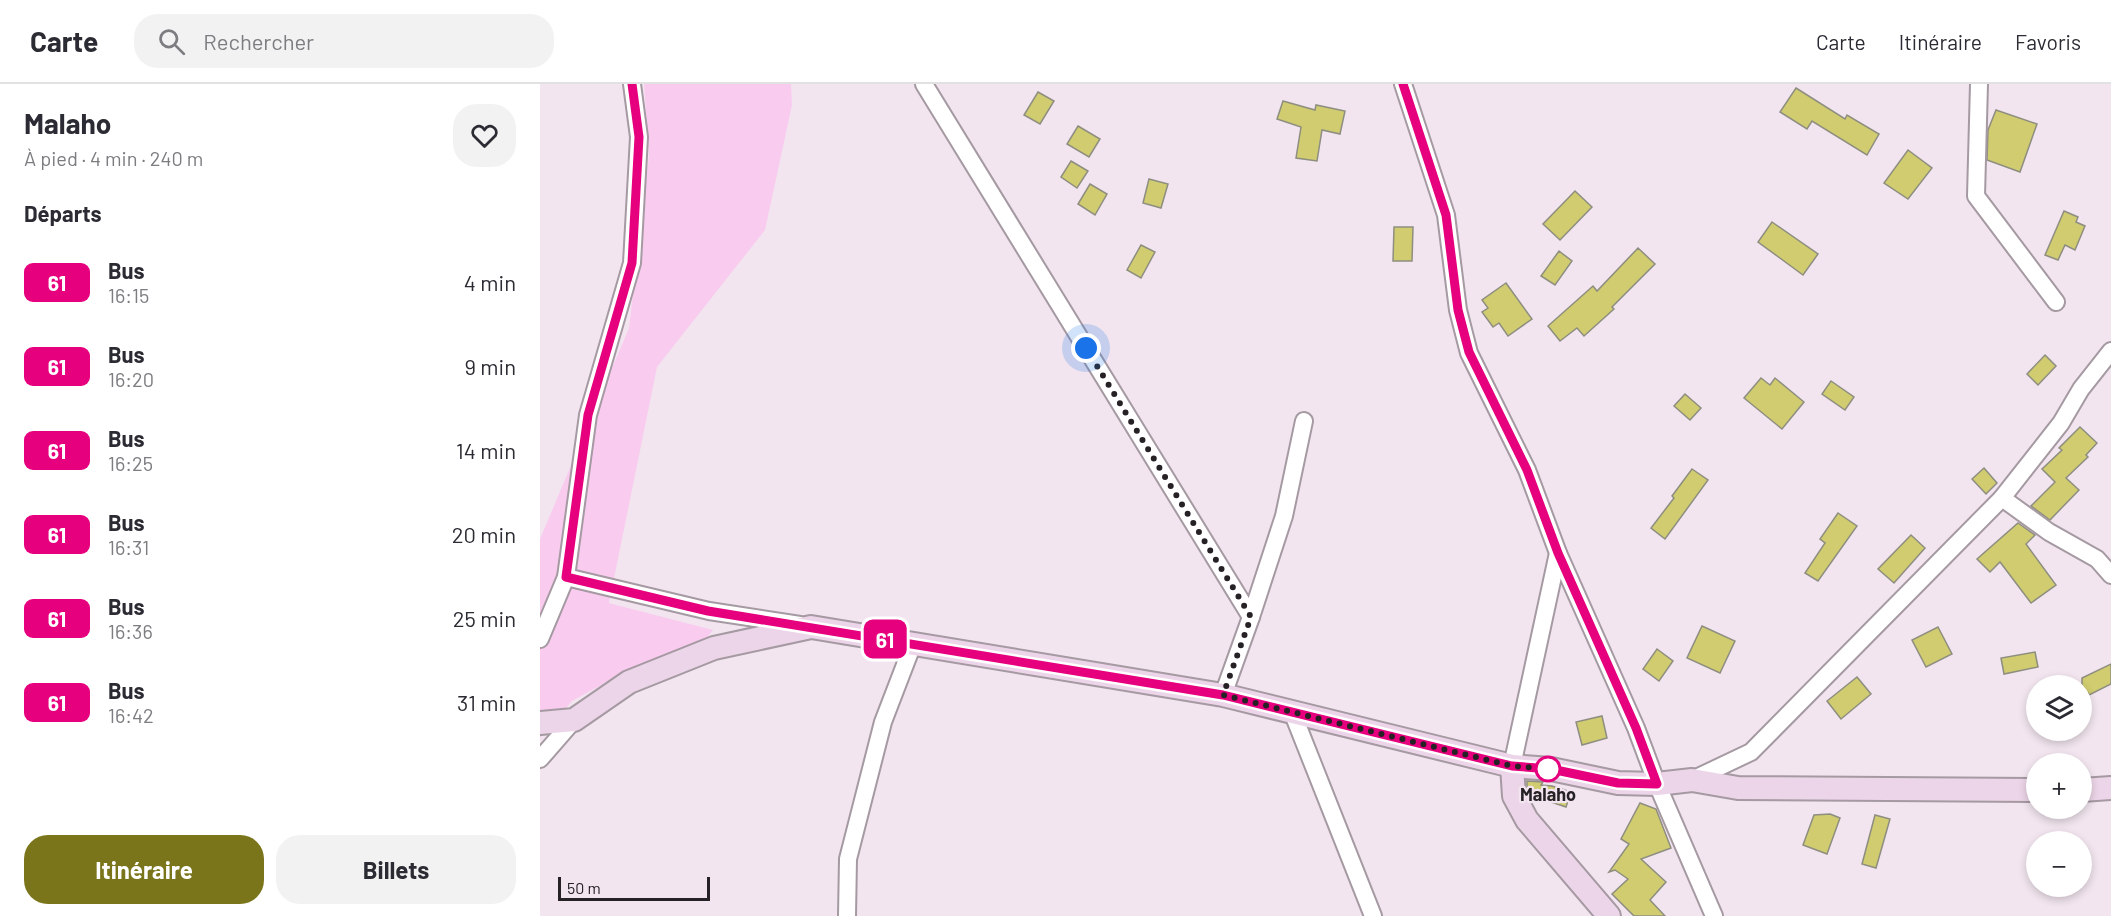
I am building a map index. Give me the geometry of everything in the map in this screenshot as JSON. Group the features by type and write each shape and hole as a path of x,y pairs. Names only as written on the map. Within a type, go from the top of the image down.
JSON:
{"street":[{"path":"540,639 566,577 588,415 632,263 639,137 632,84"},
{"path":"924,84 1251,617"},
{"path":"1403,84 1446,215 1458,310 1469,352 1527,470 1558,553 1636,728 1657,784 1714,916"},
{"path":"1979,84 1976,196 2056,302"},
{"path":"1692,780 1751,752 2002,498 2061,423 2081,389 2111,351"},
{"path":"1223,695 1284,516 1304,421"},
{"path":"2002,498 2049,532 2097,559 2111,575"},
{"path":"1558,553 1512,766 1514,796 1527,820 1609,916"},
{"path":"566,577 708,611 1223,695 1512,766 1551,769 1618,783 1657,784 1692,780 1737,788 2026,790"},
{"path":"540,759 574,720 629,682 714,648 811,627"},
{"path":"846,916 848,859 883,722 913,644"},
{"path":"1293,714 1373,916"},
{"path":"540,723 574,720"},
{"path":"2092,789 2111,788"}],"shaded area":[{"path":"644,84 791,84 792,105 765,230 657,367 609,603 713,630 702,644 633,668 572,701 540,738 540,539 629,328 649,155"}],"building":[{"path":"1796,88 1845,119 1847,115 1879,134 1867,155 1812,121 1807,129 1780,112"},
{"path":"1038,92 1054,101 1040,124 1024,115"},
{"path":"1283,101 1315,110 1316,105 1345,111 1340,134 1322,130 1317,161 1296,158 1301,127 1277,119"},
{"path":"1996,110 2037,124 2020,172 1987,160 1988,130"},
{"path":"1078,126 1100,139 1089,157 1067,144"},
{"path":"1908,150 1932,168 1908,199 1884,183"},
{"path":"1071,161 1088,171 1077,188 1061,177"},
{"path":"1149,179 1168,184 1161,208 1143,203"},
{"path":"1090,184 1107,194 1095,215 1078,204"},
{"path":"1575,191 1592,207 1560,240 1543,224"},
{"path":"2064,211 2078,217 2076,222 2085,226 2075,250 2065,245 2058,260 2045,255"},
{"path":"1772,222 1818,254 1803,275 1758,242"},
{"path":"1394,227 1413,227 1412,261 1393,261"},
{"path":"1141,245 1155,252 1141,278 1127,270"},
{"path":"1638,248 1655,264 1612,307 1614,309 1584,336 1577,328 1560,341 1548,326 1593,286 1597,291"},
{"path":"1559,251 1572,261 1555,285 1541,276"},
{"path":"1506,283 1532,319 1508,336 1499,323 1493,327 1482,312 1488,308 1482,300"},
{"path":"2045,355 2056,366 2038,385 2027,374"},
{"path":"1761,378 1770,385 1775,378 1804,402 1782,429 1744,398"},
{"path":"1831,381 1854,397 1845,410 1822,394"},
{"path":"1685,394 1701,408 1690,420 1674,406"},
{"path":"2080,427 2097,443 2086,455 2088,457 2066,478 2079,490 2050,520 2031,506 2055,482 2042,469 2062,450 2059,448"},
{"path":"1984,468 1997,483 1986,494 1972,479"},
{"path":"1692,469 1708,480 1665,539 1651,528"},
{"path":"1838,513 1857,526 1818,581 1805,573 1825,543 1820,539"},
{"path":"2018,523 2035,535 2026,544 2056,585 2031,603 2000,562 1990,572 1977,559"},
{"path":"1911,535 1925,548 1894,583 1878,569"},
{"path":"1702,626 1735,641 1720,673 1687,658"},
{"path":"1938,627 1952,654 1926,667 1912,640"},
{"path":"1657,649 1673,661 1659,681 1643,669"},
{"path":"2035,652 2038,667 2004,674 2001,658"},
{"path":"2111,664 2111,684 2092,694 2092,675 2088,675"},
{"path":"1857,677 1871,694 1841,719 1827,701"},
{"path":"1602,716 1607,738 1582,745 1576,722"},
{"path":"1527,781 1543,782 1541,785 1571,792 1566,807 1533,796 1531,799 1527,792"},
{"path":"1640,803 1656,809 1671,848 1641,859 1666,882 1650,900 1665,916 1634,916 1612,894 1628,879 1615,870 1609,872 1629,844 1621,839"},
{"path":"1830,814 1840,818 1827,854 1803,845 1814,815"},
{"path":"1875,815 1890,819 1876,868 1862,864"}],"bus line":[{"name":"61","path":"632,84 639,137 632,263 588,415 566,577 708,611 1223,695 1512,766 1551,769 1618,783 1657,784 1636,728 1558,553 1527,470 1469,352 1458,310 1446,215 1403,84"}],"place":[{"name":"Malaho","path":"1548,769"}],"route":[{"path":"1086,348 1251,617 1223,695 1512,766 1551,769 1548,769"}]}
